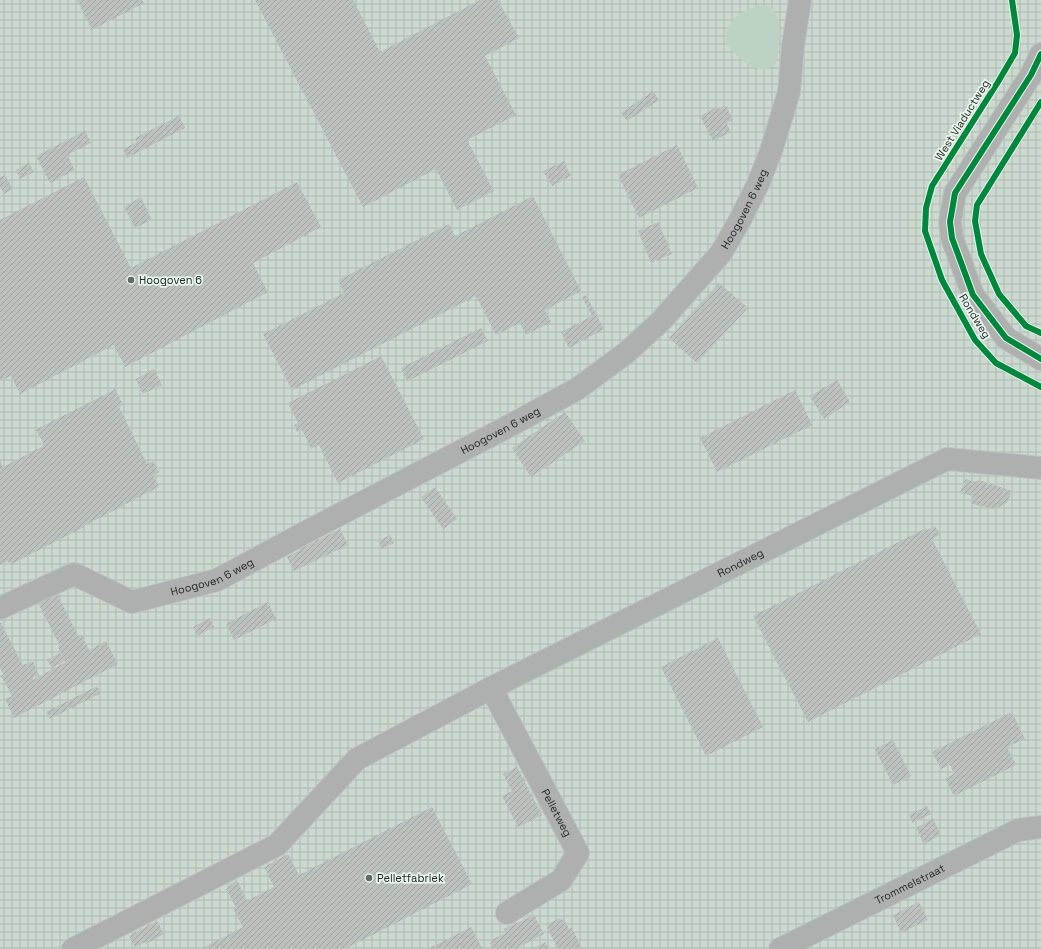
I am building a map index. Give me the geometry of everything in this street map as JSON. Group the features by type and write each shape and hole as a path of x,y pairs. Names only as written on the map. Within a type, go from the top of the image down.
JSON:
{"street":[{"name":"Hoogoven 6 weg","path":"0,608 74,574 132,602 218,580 577,389 626,353 661,321 721,253 758,184 789,92 793,46 800,0"},
{"name":"Rondweg","path":"1041,54 1031,75 955,193 950,222 952,238 973,295 1006,338 1041,359"},
{"name":"Rondweg","path":"73,949 277,844 357,759 492,688 946,459 1041,468"},
{"name":"Pelletweg","path":"492,688 578,853 561,880 507,913"},
{"name":"Trommelstraat","path":"780,949 1018,830 1041,827"}],"shaded area":[{"path":"0,0 1041,0 1041,949 0,949"}],"green space":[{"path":"757,6 768,6 774,10 777,15 779,26 777,61 773,66 762,69 750,66 744,62 726,43 727,28 734,18"}],"building":[{"path":"77,0 142,0 144,3 92,30"},
{"path":"255,0 353,0 380,52 480,0 498,0 519,38 485,56 516,115 467,140 494,191 457,210 436,169 363,207"},
{"path":"653,91 659,100 627,121 621,113"},
{"path":"726,106 733,120 726,123 731,132 713,141 700,116 717,107 719,109"},
{"path":"179,116 185,128 127,158 123,149 137,142 135,138"},
{"path":"85,131 91,143 67,155 75,170 50,183 36,156"},
{"path":"677,145 698,188 639,218 618,175"},
{"path":"564,161 571,176 552,186 543,171"},
{"path":"29,163 34,172 20,179 16,170"},
{"path":"5,175 13,189 4,194 0,187 0,177"},
{"name":"Hoogoven 6","path":"84,177 131,268 297,182 321,227 253,263 268,292 125,367 114,345 20,394 11,376 0,381 0,220"},
{"path":"533,196 581,291 545,310 551,322 526,335 520,323 496,335 476,296 292,390 263,334 344,293 338,280 449,224 455,236"},
{"path":"141,197 152,220 135,228 124,207"},
{"path":"658,222 672,254 651,263 638,231"},
{"path":"719,283 748,308 697,363 669,338"},
{"path":"586,295 604,329 569,348 561,332 592,316 582,297"},
{"path":"481,328 488,341 407,381 401,368"},
{"path":"381,356 424,439 338,483 319,445 311,449 302,430 297,432 294,425 298,423 288,403"},
{"path":"154,369 162,385 143,394 136,380 134,380"},
{"path":"837,380 850,402 824,419 810,396"},
{"path":"114,387 123,405 119,407 147,464 153,461 159,472 153,475 159,487 10,565 8,561 0,565 0,460 3,467 43,446 44,445 37,431 33,431 114,390"},
{"path":"795,390 812,425 717,472 700,438"},
{"path":"565,412 585,441 531,477 512,448"},
{"path":"965,479 975,482 979,480 1012,491 1007,503 995,509 972,504 973,496 960,493"},
{"path":"435,487 457,519 443,529 421,497"},
{"path":"935,526 940,535 932,539 981,634 808,722 753,616 926,528 927,530"},
{"path":"340,529 348,545 294,571 287,557 300,550 299,549"},
{"path":"390,535 394,543 382,549 378,541"},
{"path":"55,589 79,637 82,635 89,650 106,641 118,664 14,718 5,699 12,696 1,676 4,675 0,668 0,621 23,665 33,661 39,675 33,678 33,680 66,662 65,661 52,668 47,660 60,653 64,659 58,647 60,646 36,599"},
{"path":"268,602 276,619 234,640 226,624"},
{"path":"210,618 214,627 197,636 193,627"},
{"path":"718,638 763,727 706,756 661,667"},
{"path":"97,686 101,693 50,719 46,712"},
{"path":"1012,712 1025,739 1007,747 1016,765 954,796 945,778 954,774 950,765 941,769 932,752"},
{"path":"893,740 911,776 893,785 875,749"},
{"path":"517,767 542,815 518,827 502,796 512,791 503,774"},
{"path":"927,806 931,814 913,823 909,815"},
{"name":"Pelletfabriek","path":"432,807 472,884 345,949 201,949 243,927 233,909 236,908 226,889 237,880 247,901 274,887 264,867 288,854 299,875"},
{"path":"933,819 941,835 924,844 916,828"},
{"path":"919,902 928,920 901,933 893,915"},
{"path":"534,915 544,934 515,949 493,949 490,943 492,942 491,940 506,933 504,929"},
{"path":"560,918 561,920 564,919 569,929 572,928 582,949 558,949 547,928 549,926 548,924"},
{"path":"157,921 164,934 146,944 145,942 135,947 129,936"},
{"path":"471,927 482,948 428,949"},
{"path":"545,942 549,949 531,949 538,946"}],"cycle path":[{"name":"West Viaductweg","path":"1012,0 1017,35 1015,53 932,186 926,208 925,231 942,280 975,340 996,363 1041,387"},
{"path":"1041,54 1031,75 955,193 950,222 952,238 973,295 1006,338 1041,359"},
{"path":"1041,102 977,205 975,221 981,254 999,294 1026,326 1041,333"}],"place":[{"name":"Hoogoven 6","path":"131,280"},
{"name":"Pelletfabriek","path":"369,878"}]}
